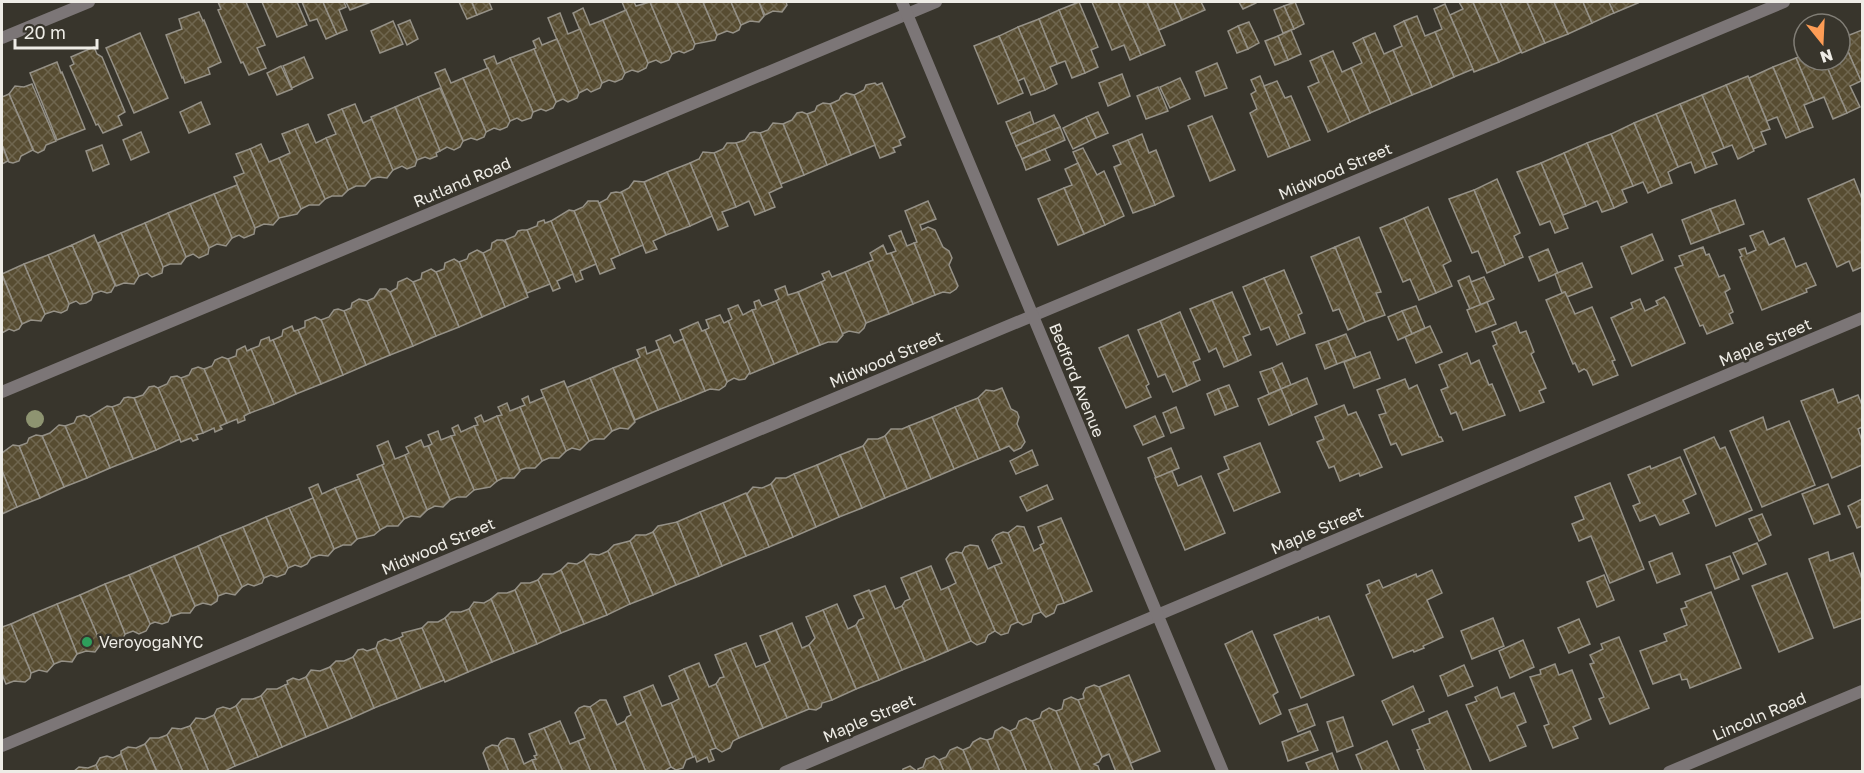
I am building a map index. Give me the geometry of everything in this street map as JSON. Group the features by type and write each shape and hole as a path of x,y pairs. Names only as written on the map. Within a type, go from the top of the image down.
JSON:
{"street":[{"path":"2,38 89,2"},
{"name":"Bedford Avenue","path":"902,2 1223,771"},
{"name":"Rutland Road","path":"2,392 936,2"},
{"name":"Midwood Street","path":"2,746 1784,2"},
{"name":"Maple Street","path":"785,771 1863,318"},
{"name":"Lincoln Road","path":"1668,771 1863,691"}],"building":[{"path":"218,2 246,2 265,45 257,48 266,68 249,75 243,62 241,63 218,10 221,9"},
{"path":"262,2 297,2 307,25 277,37"},
{"path":"302,2 323,2 337,34 326,39 317,19 310,21"},
{"path":"323,2 344,2 346,7 339,10 347,30 337,34"},
{"path":"346,2 371,2 350,10"},
{"path":"459,2 472,2 477,15 467,19"},
{"path":"472,2 489,2 492,9 477,15"},
{"path":"622,2 634,2 636,6 650,2 672,54 669,60 661,63 656,60 648,63"},
{"path":"650,2 677,2 695,44 693,49 684,53 679,51 672,54"},
{"path":"677,2 703,2 717,35 715,40 695,44"},
{"path":"703,2 731,2 741,25 739,30 717,35"},
{"path":"731,2 759,2 764,16 759,22 750,21 741,25"},
{"path":"759,2 786,2 787,5 782,12 773,11 765,15"},
{"path":"1079,2 1098,47 1091,50 1098,67 1085,73 1059,10"},
{"path":"1092,2 1118,2 1141,55 1130,60 1124,45 1112,50"},
{"path":"1118,2 1147,2 1165,45 1141,55"},
{"path":"1147,2 1174,2 1182,20 1159,30"},
{"path":"1174,2 1201,2 1205,10 1182,20"},
{"path":"1239,2 1256,2 1256,3 1243,9"},
{"path":"1295,2 1304,24 1294,29 1284,6"},
{"path":"1459,2 1473,2 1499,62 1474,72 1450,15 1463,9"},
{"path":"1473,2 1500,2 1521,52 1499,62"},
{"path":"1500,2 1527,2 1545,43 1522,53"},
{"path":"1527,2 1554,2 1568,34 1545,43"},
{"path":"1554,2 1583,2 1592,23 1568,34"},
{"path":"1583,2 1609,2 1614,13 1592,23"},
{"path":"1609,2 1637,2 1638,3 1614,13"},
{"path":"1445,4 1473,69 1454,77 1435,32 1442,29 1434,9"},
{"path":"1284,6 1294,29 1283,33 1274,10"},
{"path":"583,8 590,25 603,20 625,73 622,79 602,83 573,13"},
{"path":"626,10 648,63 646,68 638,72 632,70 625,73 603,20"},
{"path":"1059,10 1085,73 1072,78 1065,61 1057,64 1039,19"},
{"path":"199,12 221,62 208,68 210,74 185,83 166,35 182,29 179,19"},
{"path":"560,13 568,34 580,29 602,83 600,88 591,92 587,89 579,93 548,18"},
{"path":"1417,16 1425,36 1435,32 1454,77 1432,87 1404,21"},
{"path":"1039,19 1057,64 1050,67 1057,84 1045,90 1018,27"},
{"path":"410,20 418,39 407,45 398,25"},
{"path":"393,21 403,44 380,53 371,31"},
{"path":"1404,21 1432,87 1412,95 1393,50 1402,46 1394,26"},
{"path":"1249,22 1259,43 1248,49 1238,26"},
{"path":"1238,26 1248,49 1237,53 1228,31"},
{"path":"1018,27 1045,90 1031,95 1024,78 1018,81 999,36"},
{"path":"1291,30 1301,54 1288,60 1278,36"},
{"path":"1862,30 1862,81 1852,61 1852,34"},
{"path":"140,33 168,98 134,113 106,48"},
{"path":"1375,33 1384,54 1393,50 1412,95 1391,104 1363,38"},
{"path":"999,36 1023,93 998,104 974,46"},
{"path":"1278,36 1288,60 1275,65 1265,41"},
{"path":"539,38 542,45 557,39 579,93 577,98 568,102 563,99 556,102 534,49 536,48 533,41"},
{"path":"1363,38 1391,104 1370,113 1351,68 1362,63 1353,43"},
{"path":"94,47 97,54 102,57 125,112 118,116 122,125 103,133 98,124 96,125 70,66 74,64 71,57"},
{"path":"534,49 556,102 553,108 546,111 541,109 533,112 510,58"},
{"path":"1333,51 1342,72 1351,68 1370,113 1350,122 1321,56"},
{"path":"494,56 497,64 510,58 533,112 531,118 522,121 517,118 510,121 484,60"},
{"path":"1321,56 1350,122 1328,132 1308,87 1319,82 1310,61"},
{"path":"304,57 313,78 292,88 283,66"},
{"path":"1792,60 1792,72 1802,72 1814,101 1804,105 1813,127 1800,132 1773,67"},
{"path":"1852,61 1861,81 1850,86 1860,107 1847,113 1829,72 1852,72"},
{"path":"57,62 85,129 57,140 30,73"},
{"path":"1217,63 1227,88 1205,96 1196,72"},
{"path":"281,66 292,89 277,95 267,73"},
{"path":"1773,67 1800,132 1786,138 1777,117 1767,121 1749,78"},
{"path":"488,68 510,121 507,127 500,130 494,128 486,132 463,78"},
{"path":"445,69 451,83 463,78 486,132 484,137 463,141 435,73"},
{"path":"1802,72 1829,72 1847,113 1833,119 1824,97 1814,101"},
{"path":"1122,74 1130,96 1108,106 1099,83"},
{"path":"1260,76 1290,148 1268,157 1250,113 1257,109 1251,94 1256,91 1251,80"},
{"path":"1748,76 1770,129 1761,132 1766,144 1753,149 1726,85"},
{"path":"1180,78 1190,99 1170,108 1160,87"},
{"path":"1277,81 1285,98 1291,96 1310,140 1290,148 1264,86"},
{"path":"875,83 877,85 882,83 905,137 899,140 901,145 893,148 895,152 880,158 854,95 864,90 866,85"},
{"path":"32,84 56,141 46,145 44,150 38,153 34,151 9,94 15,86 24,87"},
{"path":"1726,85 1754,151 1738,159 1732,145 1724,148 1702,95"},
{"path":"1158,87 1168,111 1146,119 1137,96"},
{"path":"440,88 463,141 460,147 454,150 447,147 440,151 418,97"},
{"path":"846,93 854,95 875,145 851,155 830,104 839,100"},
{"path":"9,94 33,150 13,163 9,162 2,145 2,97"},
{"path":"1702,95 1724,148 1712,153 1717,164 1706,168 1680,104"},
{"path":"418,97 440,151 436,153 437,156 430,159 425,157 417,160 395,107"},
{"path":"201,102 210,124 189,133 180,112"},
{"path":"823,103 830,104 851,155 827,165 807,114 815,111 817,106"},
{"path":"355,104 363,123 372,119 393,170 387,178 371,179 342,109"},
{"path":"1680,104 1706,168 1695,173 1691,162 1678,167 1656,114"},
{"path":"395,107 417,160 415,166 407,169 402,166 393,170 371,117"},
{"path":"342,109 371,179 365,186 356,186 348,190 326,138 336,134 328,115"},
{"path":"1030,112 1034,124 1011,134 1006,122"},
{"path":"1098,112 1108,133 1096,138 1086,117"},
{"path":"797,113 807,114 827,165 804,175 783,124 792,120"},
{"path":"1656,114 1678,167 1668,172 1672,183 1661,187 1634,123"},
{"path":"1054,115 1060,127 1016,146 1011,134"},
{"path":"1212,116 1235,170 1210,181 1188,126"},
{"path":"1086,117 1096,138 1073,149 1063,128"},
{"path":"773,123 783,124 804,175 781,184 760,133 768,130"},
{"path":"1634,123 1661,187 1648,193 1643,182 1633,186 1611,134"},
{"path":"308,124 316,143 326,138 348,190 342,196 325,199 295,129"},
{"path":"1060,127 1065,140 1022,159 1016,146"},
{"path":"295,129 325,199 319,205 309,205 301,209 279,158 290,153 282,134"},
{"path":"141,132 149,152 131,160 123,140"},
{"path":"750,133 760,133 782,187 769,193 775,207 765,211 736,143 745,140"},
{"path":"1142,134 1149,153 1156,150 1174,196 1155,205 1128,140"},
{"path":"1611,134 1633,186 1622,190 1627,202 1614,208 1587,143"},
{"path":"1128,140 1155,205 1133,213 1114,167 1121,164 1113,146"},
{"path":"727,143 736,143 765,211 755,215 749,201 736,207 714,153 723,149"},
{"path":"1587,143 1614,208 1602,212 1597,201 1586,206 1564,153"},
{"path":"261,144 269,162 279,158 301,209 297,214 279,218 250,149"},
{"path":"2,145 8,161 2,164"},
{"path":"102,145 109,164 93,171 86,151"},
{"path":"1083,148 1097,175 1104,171 1124,216 1105,225 1073,152"},
{"path":"250,149 279,218 273,225 264,224 255,228 234,177 244,173 236,154"},
{"path":"1045,149 1050,160 1026,170 1022,159"},
{"path":"703,152 714,153 736,207 722,212 728,226 718,230 690,163 699,159"},
{"path":"1564,153 1586,206 1563,215 1541,163"},
{"path":"690,163 712,216 690,226 667,172"},
{"path":"1078,163 1105,225 1084,234 1064,188 1072,185 1065,169"},
{"path":"1541,163 1568,228 1555,233 1550,221 1540,225 1517,172"},
{"path":"667,172 690,226 666,235 644,182"},
{"path":"1497,179 1520,233 1514,236 1523,257 1505,265 1474,190"},
{"path":"1854,179 1862,199 1862,267 1853,271 1849,261 1837,267 1808,199"},
{"path":"634,181 644,182 666,235 653,241 657,249 646,253 621,192 629,188"},
{"path":"237,185 255,228 254,234 244,238 239,235 232,238 214,194"},
{"path":"1064,188 1084,234 1058,245 1038,199"},
{"path":"1474,190 1505,265 1487,273 1478,251 1472,253 1449,199"},
{"path":"611,193 622,193 643,245 620,255 599,203 607,199"},
{"path":"214,194 232,238 226,246 217,244 209,248 190,204"},
{"path":"1735,200 1744,224 1720,233 1710,209"},
{"path":"588,201 598,201 620,255 611,259 615,268 600,274 574,211 583,207"},
{"path":"928,201 936,219 920,225 922,230 928,227 935,230 943,247 949,251 952,258 949,265 958,286 950,293 943,292 935,295 914,243 917,242 905,211"},
{"path":"190,204 209,248 208,254 199,258 193,254 186,257 168,213"},
{"path":"1428,207 1451,261 1443,265 1452,286 1436,293 1404,218"},
{"path":"1710,209 1720,233 1691,244 1682,220"},
{"path":"569,210 574,211 596,264 580,271 583,279 576,282 551,221"},
{"path":"168,213 186,257 181,264 170,264 163,267 145,223"},
{"path":"1404,218 1436,293 1419,300 1410,279 1403,282 1380,228"},
{"path":"544,220 545,223 551,221 573,274 557,281 560,288 553,291 527,230"},
{"path":"145,223 163,267 162,273 152,277 147,273 139,276 121,233"},
{"path":"522,230 527,230 550,284 527,293 505,240"},
{"path":"901,231 907,246 914,243 935,295 913,304 891,253 896,251 889,236"},
{"path":"1763,231 1769,245 1784,238 1796,267 1806,263 1816,285 1806,289 1807,292 1762,310 1739,250 1745,248 1747,254 1756,250 1750,236"},
{"path":"121,233 139,276 134,284 124,283 116,286 98,243"},
{"path":"1652,234 1663,260 1632,274 1621,247"},
{"path":"94,235 115,285 111,292 101,291 93,294 72,245"},
{"path":"1359,237 1381,292 1376,293 1385,315 1365,322 1335,247"},
{"path":"503,240 506,243 528,297 505,307 483,253 491,249 492,243"},
{"path":"72,245 93,294 91,300 86,303 80,304 76,301 69,304 48,255"},
{"path":"883,245 887,254 891,253 913,304 889,314 868,262 873,260 870,253"},
{"path":"1335,247 1365,322 1348,330 1339,309 1333,311 1311,257"},
{"path":"1703,247 1706,255 1709,254 1719,277 1724,275 1730,289 1725,292 1733,312 1729,314 1733,323 1707,334 1703,325 1700,326 1675,268 1683,265 1679,256"},
{"path":"1548,249 1558,273 1539,281 1529,257"},
{"path":"477,250 483,253 505,307 482,317 459,262 467,259 469,254"},
{"path":"48,255 69,304 67,310 61,313 54,311 45,314 24,264"},
{"path":"454,259 459,262 482,317 459,327 436,272 444,269 445,263"},
{"path":"868,262 889,314 866,323 845,272"},
{"path":"1582,263 1592,287 1567,297 1565,292 1562,293 1555,274"},
{"path":"24,264 45,314 41,321 31,320 22,324 2,274"},
{"path":"431,269 436,272 459,327 436,336 413,282 421,279 422,273"},
{"path":"1284,270 1302,313 1298,315 1305,333 1290,339 1264,278"},
{"path":"829,271 832,277 845,272 866,323 859,333 849,331 842,334 821,282 825,280 822,274"},
{"path":"2,275 22,324 19,329 14,331 9,329 2,333"},
{"path":"1469,276 1481,305 1470,309 1458,281"},
{"path":"1484,277 1494,299 1481,305 1471,282"},
{"path":"407,278 413,282 436,336 413,346 390,292 397,288 398,282"},
{"path":"1264,278 1290,339 1277,345 1269,327 1261,330 1243,287"},
{"path":"821,282 843,335 837,342 820,345 798,292"},
{"path":"785,286 788,295 798,292 820,345 798,354 776,301 779,299 775,290"},
{"path":"380,289 390,292 413,346 390,355 367,301 374,298"},
{"path":"1232,292 1250,334 1243,337 1251,355 1238,361 1212,300"},
{"path":"1565,292 1575,314 1592,307 1615,360 1612,361 1618,375 1593,385 1587,371 1584,369 1579,372 1575,363 1573,364 1546,300"},
{"path":"1664,297 1685,343 1632,366 1611,318 1633,308 1631,303 1640,299 1645,311 1658,305 1656,301"},
{"path":"359,299 367,301 390,355 366,365 344,311 351,308 352,303"},
{"path":"759,300 762,306 776,301 798,354 774,364 752,310 756,309 754,302"},
{"path":"1212,300 1238,361 1224,367 1216,348 1209,352 1190,309"},
{"path":"1487,302 1496,324 1476,332 1467,310"},
{"path":"738,305 743,315 752,310 774,364 750,374 728,321 732,319 728,309"},
{"path":"1416,306 1425,328 1412,334 1402,311"},
{"path":"334,310 344,311 366,365 343,375 321,320 329,317"},
{"path":"1402,311 1412,334 1398,340 1388,317"},
{"path":"1180,312 1200,359 1193,362 1200,380 1187,386 1160,321"},
{"path":"720,315 724,323 728,321 750,372 745,379 734,378 727,382 705,330 709,328 706,320"},
{"path":"315,317 321,320 343,375 321,384 298,330 305,327 305,321"},
{"path":"1160,321 1187,386 1173,392 1165,374 1158,377 1138,330"},
{"path":"698,322 702,331 705,330 727,382 719,390 705,391 680,330"},
{"path":"1516,322 1520,333 1526,331 1534,352 1531,354 1546,388 1539,391 1544,402 1520,411 1493,346 1497,344 1492,332"},
{"path":"292,326 294,331 298,330 321,384 296,394 273,340 282,336 283,330"},
{"path":"1430,326 1442,352 1416,363 1405,337"},
{"path":"1346,334 1356,357 1337,364 1328,341"},
{"path":"670,335 674,343 683,339 705,391 681,401 656,341"},
{"path":"1128,335 1149,384 1146,386 1151,397 1126,408 1099,348"},
{"path":"269,337 270,341 273,340 296,394 274,404 251,349 259,346 261,340"},
{"path":"1328,341 1337,364 1325,369 1316,345"},
{"path":"245,346 247,351 251,349 274,404 250,413 228,359 236,356 237,350"},
{"path":"645,347 647,354 659,349 681,401 658,410 636,359 640,357 637,350"},
{"path":"1370,352 1380,378 1354,388 1344,362"},
{"path":"1467,353 1471,364 1479,360 1505,415 1463,430 1456,412 1451,414 1441,390 1448,387 1439,365"},
{"path":"222,357 228,359 250,413 244,416 245,420 238,423 237,419 227,423 204,369 212,366 215,360"},
{"path":"636,359 658,410 635,420 613,368"},
{"path":"1282,363 1291,385 1281,389 1272,368"},
{"path":"198,367 204,369 227,423 215,432 214,428 203,433 181,378 189,375 192,369"},
{"path":"613,368 635,422 628,429 620,428 612,431 590,378"},
{"path":"1272,368 1281,389 1269,394 1260,372"},
{"path":"171,377 181,378 203,433 196,435 198,439 193,441 191,438 181,442 158,388 167,384"},
{"path":"590,378 612,431 604,439 589,441 566,388"},
{"path":"1307,378 1317,404 1292,415 1281,389"},
{"path":"1405,379 1409,389 1417,385 1439,437 1443,441 1402,455 1396,443 1391,445 1379,415 1386,413 1377,390"},
{"path":"564,381 589,441 580,450 572,448 566,451 541,390"},
{"path":"1229,385 1238,406 1227,410 1218,389"},
{"path":"149,387 158,388 180,439 156,450 134,398 143,395"},
{"path":"1002,388 1011,409 1017,412 1019,417 1017,424 1025,442 1021,448 1014,451 1009,446 1000,450 978,398 986,390 994,391"},
{"path":"1218,389 1227,410 1215,415 1207,394"},
{"path":"1281,389 1292,415 1269,425 1258,399"},
{"path":"1833,389 1838,403 1858,395 1862,405 1862,427 1858,429 1862,441 1862,465 1832,478 1801,401"},
{"path":"528,396 530,403 544,397 566,451 559,458 542,461 520,407 525,405 522,399"},
{"path":"128,397 134,398 156,450 133,459 112,407"},
{"path":"978,398 1000,450 978,459 955,407"},
{"path":"507,403 510,411 520,407 542,461 535,468 520,470 497,416 502,415 498,407"},
{"path":"1344,405 1348,415 1356,412 1382,467 1340,481 1334,466 1329,468 1317,442 1324,439 1315,417"},
{"path":"107,406 112,407 133,459 110,468 89,417"},
{"path":"955,407 978,459 954,469 932,417"},
{"path":"1176,407 1184,428 1171,433 1163,413"},
{"path":"84,415 89,417 110,468 87,478 65,426 74,423 77,417"},
{"path":"481,415 484,422 497,416 520,471 514,478 503,478 497,481 474,426 478,425 475,418"},
{"path":"1155,416 1164,436 1143,445 1134,426"},
{"path":"932,417 954,469 931,479 909,426"},
{"path":"1763,417 1767,430 1789,421 1815,485 1762,507 1730,431"},
{"path":"59,425 65,426 87,478 64,487 42,436 50,433"},
{"path":"458,425 461,432 474,426 497,481 490,487 474,490 451,436 455,435 452,428"},
{"path":"909,426 931,479 907,489 885,436 891,429 902,429"},
{"path":"438,431 441,440 451,436 474,490 466,497 450,500 428,446 432,444 428,435"},
{"path":"36,435 42,436 64,487 40,498 19,446 27,443 29,438"},
{"path":"885,436 907,489 885,498 863,446 868,439"},
{"path":"1714,437 1720,449 1725,447 1752,510 1716,526 1684,450"},
{"path":"421,440 424,447 428,446 450,500 443,507 435,506 427,510 405,455 409,453 406,447"},
{"path":"388,441 395,459 405,455 427,510 420,517 411,516 404,519 382,465 384,464 377,446"},
{"path":"1260,443 1280,492 1234,511 1218,474 1229,469 1224,457"},
{"path":"13,445 19,446 40,498 17,507 2,471 2,453"},
{"path":"863,446 885,498 862,508 840,455"},
{"path":"1171,448 1179,468 1156,478 1148,458"},
{"path":"1032,450 1038,465 1016,474 1010,461"},
{"path":"840,455 862,508 839,517 817,465"},
{"path":"1680,457 1696,494 1683,500 1689,513 1660,525 1655,515 1640,521 1633,506 1640,503 1628,475 1650,466 1651,469"},
{"path":"382,465 404,519 398,526 387,526 380,530 357,475"},
{"path":"817,465 839,517 816,527 794,474"},
{"path":"2,471 17,507 2,514"},
{"path":"1172,471 1178,486 1201,476 1225,533 1185,550 1155,478"},
{"path":"794,474 816,527 793,537 771,484 776,478 786,478"},
{"path":"359,479 380,530 374,535 357,539 335,488"},
{"path":"1610,483 1644,569 1610,583 1591,536 1579,541 1572,524 1584,519 1575,497"},
{"path":"318,484 322,494 335,488 357,539 351,545 343,545 334,549 309,488"},
{"path":"771,484 793,537 769,547 747,494 753,487 762,488"},
{"path":"1828,484 1840,514 1814,524 1802,494"},
{"path":"1047,485 1053,499 1027,511 1020,497"},
{"path":"746,493 769,547 746,556 723,503"},
{"path":"313,498 334,549 328,556 319,555 311,558 289,508"},
{"path":"1862,499 1862,526 1857,528 1848,506"},
{"path":"723,503 746,556 722,566 700,512"},
{"path":"289,508 311,558 301,567 295,565 288,568 266,517"},
{"path":"700,512 722,566 699,576 677,522"},
{"path":"1762,514 1771,535 1759,541 1749,519"},
{"path":"266,517 288,568 285,574 264,578 243,527"},
{"path":"1061,518 1092,591 1064,603 1040,545 1044,543 1038,527"},
{"path":"677,522 699,576 676,585 653,532 658,526"},
{"path":"1017,526 1024,527 1034,551 1041,547 1064,603 1057,605 1054,613 1046,617 1041,612 1008,533"},
{"path":"243,527 264,578 262,583 254,586 248,584 242,587 220,536"},
{"path":"653,532 676,585 653,595 630,541 636,535"},
{"path":"1003,532 1008,533 1041,612 1033,615 1031,622 1023,625 1018,622 994,566 1002,563 992,540"},
{"path":"220,536 242,587 235,595 226,593 218,596 198,546"},
{"path":"630,541 653,595 630,604 608,551 614,545"},
{"path":"1757,543 1766,564 1743,574 1733,553"},
{"path":"198,546 218,596 217,601 211,605 203,603 195,606 174,556"},
{"path":"978,546 988,569 994,566 1018,622 1011,625 1008,633 1001,635 995,631 962,553 965,547"},
{"path":"608,551 630,604 607,615 584,560 590,554 599,555"},
{"path":"1828,552 1830,561 1853,553 1862,579 1862,618 1834,628 1809,559"},
{"path":"962,553 995,631 988,635 985,642 977,645 971,641 948,587 956,583 946,559 950,554"},
{"path":"1672,553 1680,574 1657,583 1649,562"},
{"path":"174,556 195,606 190,613 172,616 150,566"},
{"path":"1730,556 1739,579 1715,589 1706,565"},
{"path":"584,560 607,615 584,624 561,570 568,563 577,564"},
{"path":"150,566 171,615 168,622 162,624 155,622 150,624 129,575"},
{"path":"931,566 941,590 948,587 971,641 948,651 916,572"},
{"path":"561,570 584,624 561,633 538,580 543,574 553,574"},
{"path":"1432,570 1442,593 1427,600 1443,637 1423,646 1424,648 1393,658 1366,595 1370,593 1367,585 1379,580 1383,588"},
{"path":"916,572 948,651 925,661 902,606 910,599 901,578"},
{"path":"1787,573 1813,638 1779,652 1752,586"},
{"path":"129,575 150,624 146,631 139,634 133,631 125,634 105,584"},
{"path":"1604,575 1614,600 1597,607 1587,582"},
{"path":"538,580 561,633 537,644 515,590 521,583"},
{"path":"105,584 125,634 122,641 115,644 109,641 101,644 80,595"},
{"path":"885,586 895,609 902,606 925,661 902,670 869,592"},
{"path":"515,590 537,644 514,653 491,599 498,593"},
{"path":"869,590 902,670 879,680 856,625 864,618 854,596"},
{"path":"1711,592 1741,668 1690,688 1687,679 1682,680 1680,674 1653,684 1640,651 1667,641 1664,634 1687,625 1681,609 1687,607 1685,602"},
{"path":"80,595 101,644 95,652 86,651 77,654 57,604"},
{"path":"491,599 514,653 492,662 469,609 474,602 484,603"},
{"path":"57,604 77,654 72,662 62,661 54,664 33,614"},
{"path":"837,604 848,629 856,625 879,680 856,689 823,610"},
{"path":"469,609 492,662 468,672 445,618 451,612"},
{"path":"823,610 856,689 832,700 809,645 815,638 806,617"},
{"path":"33,614 54,664 47,672 39,670 31,673 11,624"},
{"path":"1329,616 1354,675 1301,698 1274,635 1318,617 1319,620"},
{"path":"445,618 468,672 445,682 422,628 428,622 438,622"},
{"path":"1493,618 1504,646 1472,659 1461,631"},
{"path":"1579,619 1590,644 1569,653 1558,628"},
{"path":"792,623 802,648 809,645 832,700 822,703 821,707 816,710 809,709 776,630"},
{"path":"11,624 31,673 30,678 25,682 14,681 6,684 2,674 2,627"},
{"path":"422,628 444,680 421,689 399,638 403,636 402,633"},
{"path":"776,630 809,709 787,718 764,664 770,661 760,636"},
{"path":"1252,631 1278,692 1273,695 1281,714 1260,724 1225,644"},
{"path":"1619,637 1649,708 1610,724 1599,699 1604,697 1590,664 1594,663 1590,655 1603,649 1601,644"},
{"path":"399,638 421,689 397,699 376,648 378,642"},
{"path":"1523,640 1534,667 1510,678 1499,651"},
{"path":"746,643 756,667 764,664 787,718 763,728 730,649"},
{"path":"376,648 397,699 374,708 353,657 358,650 367,651"},
{"path":"730,649 763,728 739,738 716,684 720,678 724,677 715,655"},
{"path":"353,657 374,708 352,718 330,667 336,661 344,661"},
{"path":"699,663 709,687 716,684 739,738 733,741 730,748 722,752 716,748 684,669"},
{"path":"1555,664 1559,675 1572,670 1591,719 1573,727 1578,738 1553,748 1544,726 1549,724 1530,677 1541,674 1540,670"},
{"path":"1464,665 1473,686 1448,696 1440,676"},
{"path":"330,667 352,718 328,728 306,677 311,670 320,671"},
{"path":"684,669 716,748 710,750 714,760 709,762 707,757 697,762 695,756 693,757 671,703 679,699 669,676"},
{"path":"1129,675 1160,751 1131,763 1099,687"},
{"path":"306,677 328,728 306,737 285,685 293,678 299,680"},
{"path":"285,685 306,737 282,747 261,696 267,689 277,689"},
{"path":"653,685 662,706 671,703 693,757 686,760 683,768 676,770 671,767 639,691"},
{"path":"1094,685 1099,687 1134,772 1116,772 1109,754 1102,757 1078,700 1084,698 1086,688"},
{"path":"1413,686 1424,711 1393,725 1382,701"},
{"path":"1497,687 1501,698 1514,693 1526,722 1517,726 1526,746 1490,761 1466,705 1477,701 1475,697"},
{"path":"639,691 671,767 663,772 646,772 625,721 631,715 624,697"},
{"path":"261,696 282,747 258,757 236,706 242,699"},
{"path":"1071,697 1078,700 1102,757 1094,764 1098,766 1100,772 1081,772 1056,711 1062,709 1064,700"},
{"path":"600,700 606,700 617,725 625,721 646,772 617,772 590,707"},
{"path":"1307,704 1315,725 1298,732 1289,710"},
{"path":"236,706 258,757 235,766 214,715 217,709 223,707 230,709"},
{"path":"584,706 590,707 617,772 591,772 578,741 585,738 575,713"},
{"path":"1049,708 1056,711 1081,772 1053,772 1032,721 1040,718 1042,712"},
{"path":"1447,711 1472,772 1426,772 1412,730 1430,723 1429,719"},
{"path":"214,715 235,766 223,772 209,772 190,726 196,718 205,719"},
{"path":"1343,717 1353,746 1337,752 1327,722"},
{"path":"1026,718 1032,721 1053,772 1027,772 1010,731 1016,728 1019,721"},
{"path":"560,721 570,744 578,741 591,772 563,772 544,728"},
{"path":"190,726 209,772 183,772 167,735 172,728 181,729"},
{"path":"1002,727 1010,731 1027,772 1000,772 987,740 993,738 995,731"},
{"path":"544,728 563,772 537,772 532,760 536,759 534,756 537,755 529,734"},
{"path":"1310,731 1318,750 1288,761 1282,742"},
{"path":"167,735 183,772 157,772 145,744 150,738"},
{"path":"507,738 514,739 524,764 532,760 537,772 509,772 498,746"},
{"path":"980,738 987,740 1000,772 972,772 963,750"},
{"path":"1387,741 1400,772 1363,772 1356,755"},
{"path":"145,744 157,772 128,772 121,751 128,747 136,748"},
{"path":"492,745 498,746 509,772 490,772 483,753"},
{"path":"957,747 963,750 972,772 944,772 939,760"},
{"path":"1332,753 1339,772 1307,772 1309,770 1306,763"},
{"path":"121,754 128,772 99,772 96,765 100,758 107,756 113,758"},
{"path":"934,756 939,760 944,772 918,772 926,759"},
{"path":"96,765 99,772 73,772 79,767 88,768"},
{"path":"910,766 918,772 902,772 903,769"}],"place":[{"name":"VeroyogaNYC","path":"87,642"}]}
